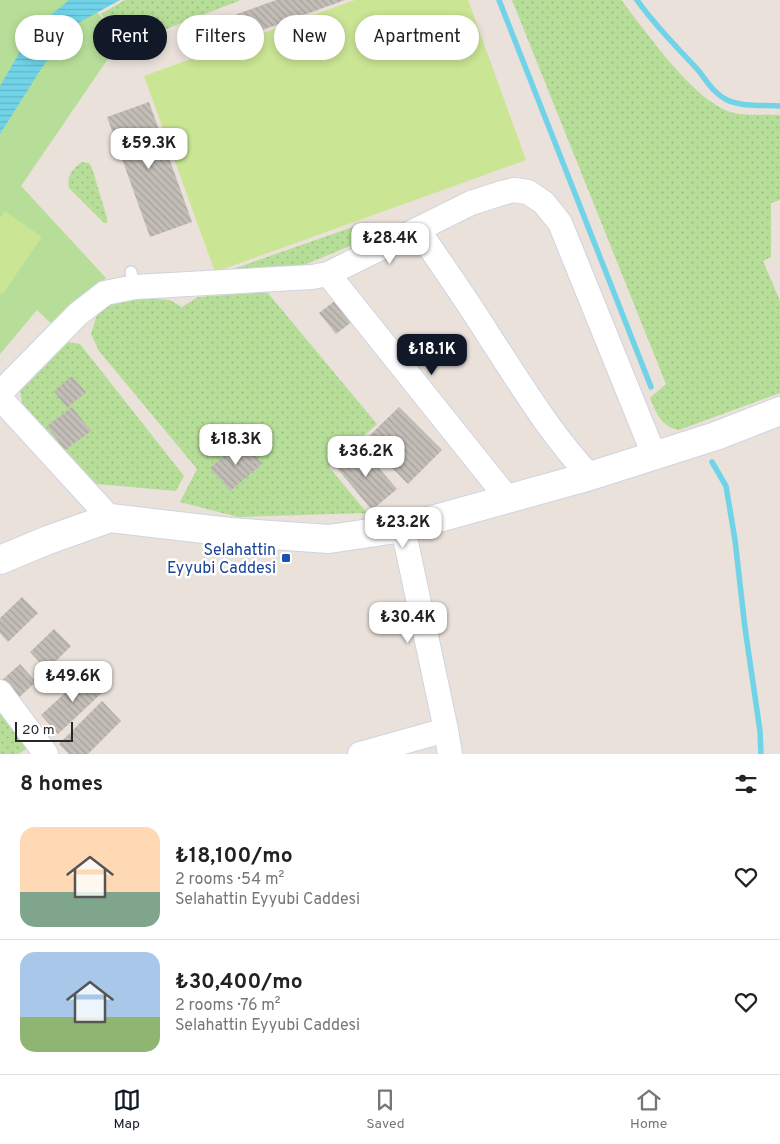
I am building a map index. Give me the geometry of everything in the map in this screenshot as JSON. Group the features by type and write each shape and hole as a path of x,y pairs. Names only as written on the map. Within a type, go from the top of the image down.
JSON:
{"street":[{"path":"0,393 89,304 104,293 133,280 312,277 328,274 472,203 514,190 528,192 544,203 560,223 654,455"},
{"path":"418,230 534,405 571,456 590,476"},
{"path":"328,274 508,499"},
{"path":"0,398 110,518"},
{"path":"0,560 48,540 110,518 230,532 328,539 402,528 590,476 716,436 780,411"},
{"path":"402,528 450,754"},
{"path":"0,692 46,754"},
{"path":"360,754 446,730"}],"green space":[{"path":"0,0 81,0 100,15 93,15 93,60 107,60 21,186 106,278 55,327 37,310 0,354"},
{"path":"125,0 241,0 202,15 177,15 177,25 167,29 167,15 101,14"},
{"path":"355,0 468,0 473,15 355,15 355,60 479,60 479,30 526,160 215,272 144,76 188,60 264,60 264,33 274,29 274,60 345,60 345,15 313,15"},
{"path":"512,0 621,0 672,65 703,96 719,107 734,113 780,115 780,200 771,203 771,257 763,261 780,301 780,393 679,430 668,426 660,418 650,398 666,384"},
{"path":"82,162 89,163 92,168 107,223 104,223 69,188 68,180 71,173"},
{"path":"5,211 42,237 2,295 0,293 0,218"},
{"path":"367,222 374,236 304,265 230,270"},
{"path":"267,292 377,424 329,467 367,513 238,517 180,502 197,469 99,351 91,334 99,308 118,299 170,300 182,307 198,297"},
{"path":"67,342 80,344 184,476 176,491 97,484 83,480 24,413 20,390"},
{"path":"0,712 27,748 19,754 0,754"}],"water":[{"path":"69,0 120,0 83,20 83,15 51,15"},
{"path":"15,60 48,60 0,134 0,86"}],"building":[{"path":"276,0 345,0 304,15 274,15 274,26 264,29 264,15 235,15"},
{"path":"149,102 192,222 150,237 107,117"},
{"path":"336,300 353,321 336,334 319,313"},
{"path":"72,376 86,392 67,408 54,391"},
{"path":"72,407 91,431 65,450 47,426"},
{"path":"399,407 442,450 408,484 365,440"},
{"path":"242,440 262,464 230,491 210,468"},
{"path":"360,446 397,489 372,510 336,467"},
{"path":"22,597 38,613 8,642 0,633 0,618"},
{"path":"54,629 71,646 47,670 30,652"},
{"path":"20,664 36,682 16,700 0,682"},
{"path":"88,672 105,690 58,734 41,715"},
{"path":"102,701 121,721 88,754 69,754 59,744"}],"waterway":[{"path":"499,0 651,387"},
{"path":"637,0 659,28 722,97 739,104 780,106"},
{"path":"712,462 726,486 760,731 761,754"}],"place":[{"name":"Selahattin Eyyubi Caddesi","path":"286,558"}]}
